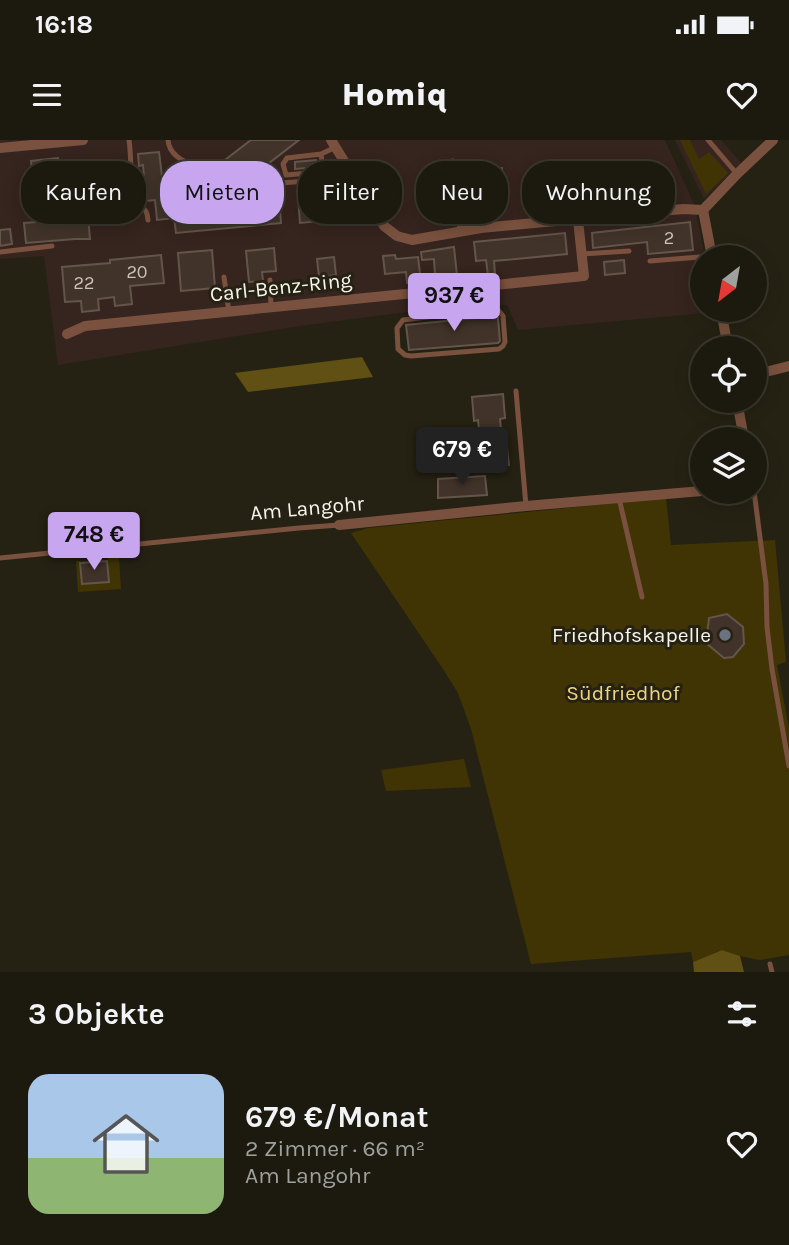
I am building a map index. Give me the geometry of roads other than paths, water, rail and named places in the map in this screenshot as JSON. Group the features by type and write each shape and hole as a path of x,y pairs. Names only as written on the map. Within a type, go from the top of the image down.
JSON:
{"street":[{"path":"0,148 83,140"},
{"path":"704,210 773,140"},
{"path":"333,143 344,161"},
{"path":"675,210 704,210"},
{"path":"704,210 710,245"},
{"path":"384,224 397,236 412,240 481,228 530,224"},
{"path":"578,224 582,254"},
{"name":"Carl-Benz-Ring","path":"66,334 85,326 584,276 582,254"},
{"path":"767,372 789,366"},
{"name":"Am Langohr","path":"339,525 690,492"}],"lane":[{"path":"129,140 133,203 148,212 148,220"},
{"path":"168,140 168,145 175,155 186,161"},
{"path":"708,140 737,174"},
{"path":"321,154 323,169 320,172 286,175 284,164 287,158 321,154 333,143"},
{"path":"459,224 460,231"},
{"path":"0,252 51,246"},
{"path":"582,254 629,251"},
{"path":"650,261 690,258"},
{"path":"225,277 229,312"},
{"path":"270,280 271,307"},
{"path":"491,285 495,306 503,316 505,342 499,349 411,356 398,349 397,328 403,320 477,312 495,306"},
{"path":"446,289 447,315"},
{"path":"516,391 526,506"},
{"path":"619,498 642,597"},
{"path":"756,504 772,668 789,766"},
{"name":"Am Langohr","path":"0,558 339,525"},
{"path":"770,964 772,972"}],"place":[{"name":"Friedhofskapelle","path":"725,635"}],"park label":[{"name":"Südfriedhof","path":"623,693"}]}
